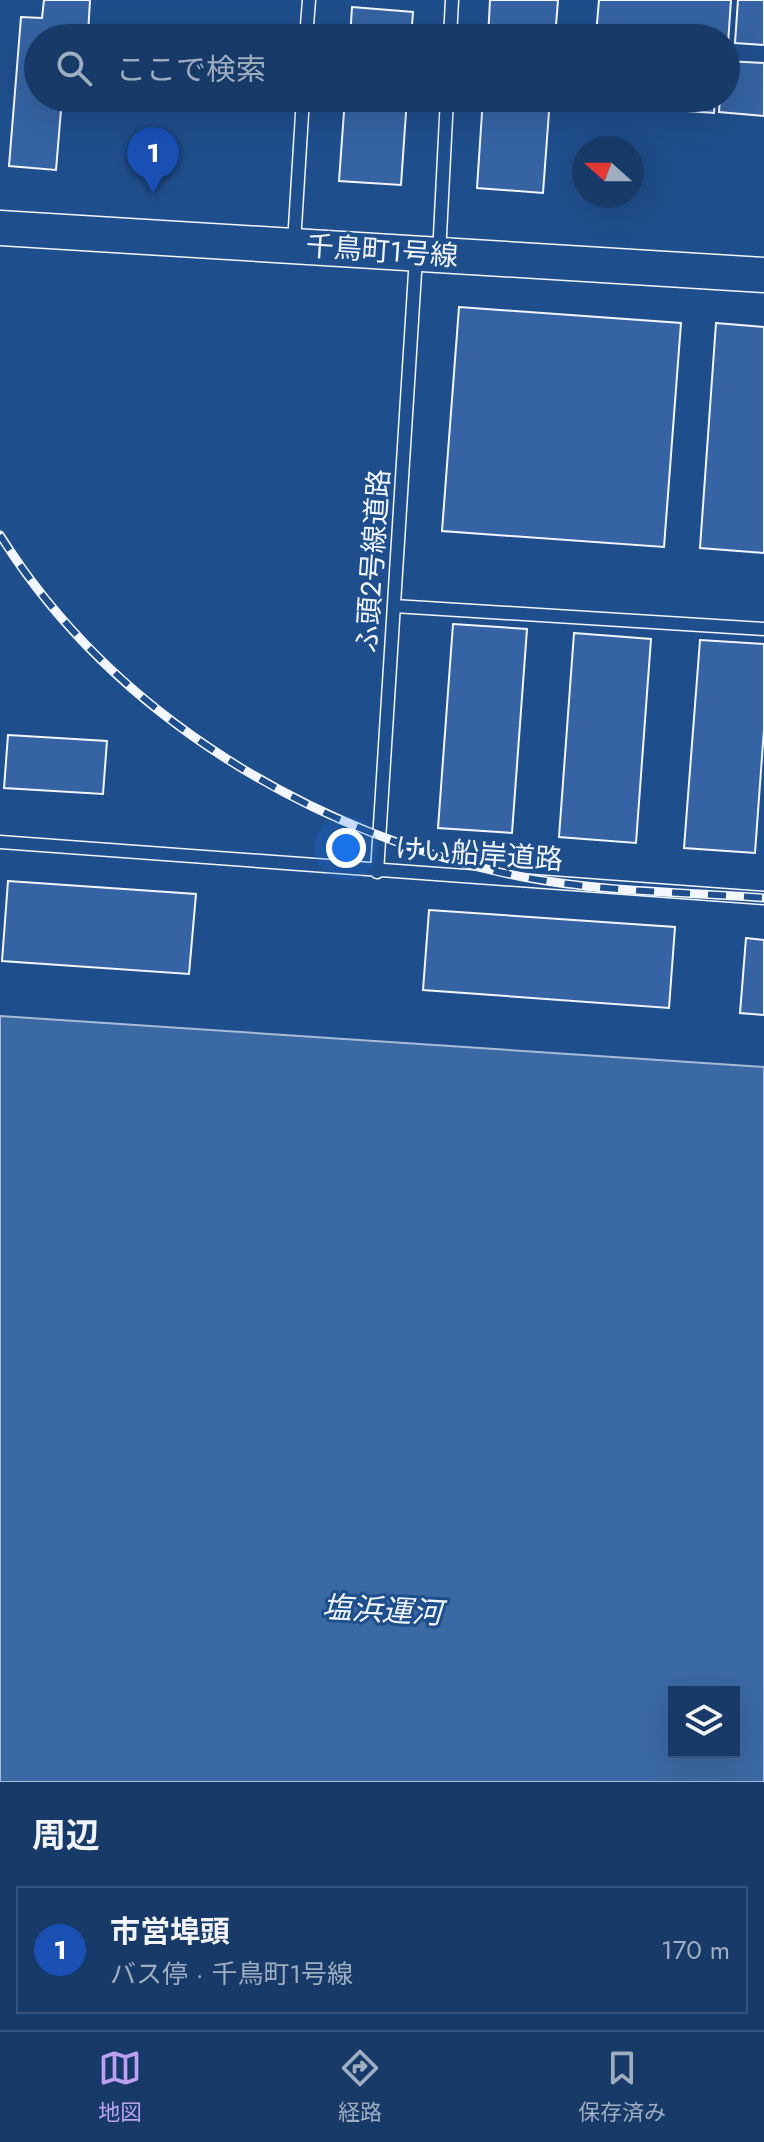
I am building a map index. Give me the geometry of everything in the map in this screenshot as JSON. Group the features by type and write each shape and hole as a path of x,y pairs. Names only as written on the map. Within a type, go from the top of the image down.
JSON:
{"street":[{"name":"千鳥町1号線","path":"0,228 764,275"}],"lane":[{"path":"307,24 309,0"},
{"path":"451,24 452,0"},
{"path":"293,246 302,112"},
{"name":"ふ頭2号線道路","path":"377,872 394,606 428,254 445,112"},
{"path":"394,606 764,629"},
{"name":"けい船岸道路","path":"0,842 764,898"}],"water":[{"name":"塩浜運河","path":"0,1016 764,1067 764,1782 0,1782"}],"building":[{"path":"44,0 90,0 89,24 24,24 24,112 61,112 56,170 9,166 21,17 42,18"},
{"path":"490,0 558,0 556,24 489,24"},
{"path":"599,0 731,0 729,24 597,24"},
{"path":"738,0 764,0 764,45 740,43 740,24 736,24"},
{"path":"352,7 413,12 412,24 351,24"},
{"path":"740,62 764,63 764,116 719,112 740,112"},
{"path":"344,112 406,112 401,185 339,181"},
{"path":"482,112 549,112 543,193 477,188"},
{"path":"459,307 681,323 664,547 442,531"},
{"path":"716,323 764,327 764,553 700,548"},
{"path":"453,624 527,629 512,833 438,828"},
{"path":"574,633 651,639 636,843 559,837"},
{"path":"700,640 764,644 764,729 755,853 684,848"},
{"path":"8,735 107,741 103,794 4,788"},
{"path":"8,881 196,894 189,974 2,961"},
{"path":"429,910 675,927 669,1008 423,990"},
{"path":"746,938 764,940 764,1015 740,1013"}],"railway":[{"path":"0,535 46,600 100,659 161,712 227,759 297,799 370,832 446,858 523,877 613,889 764,898"}],"place":[{"name":"市営埠頭","path":"153,193"}]}
